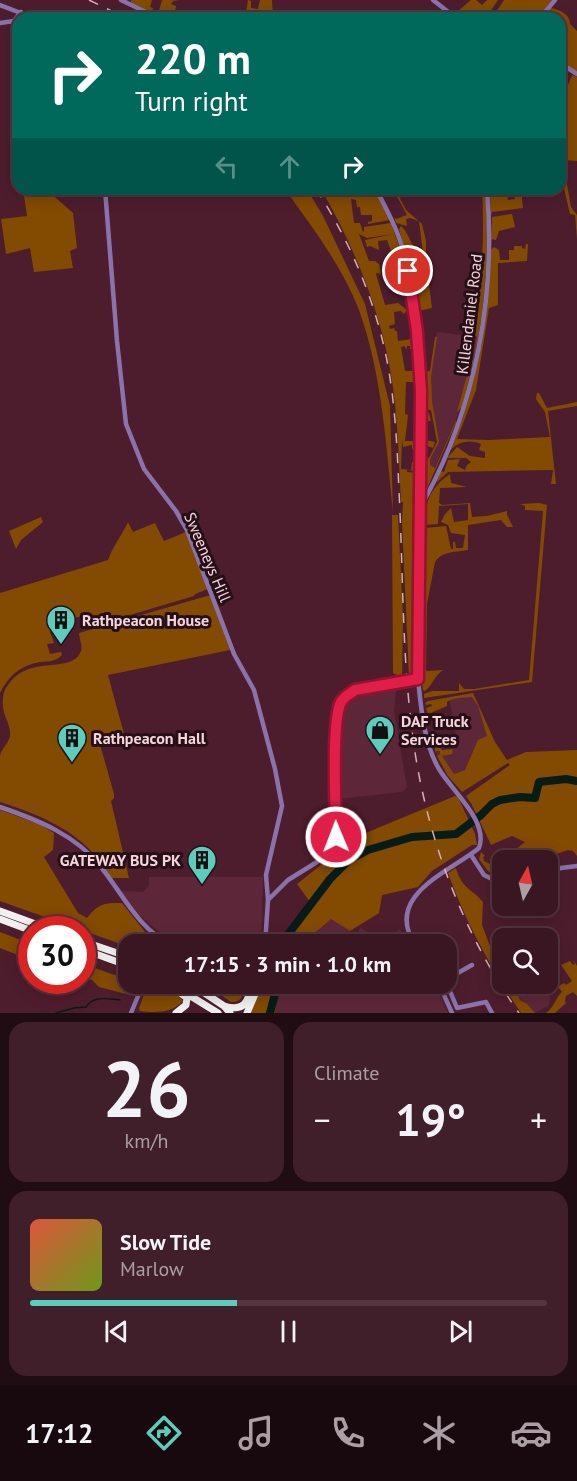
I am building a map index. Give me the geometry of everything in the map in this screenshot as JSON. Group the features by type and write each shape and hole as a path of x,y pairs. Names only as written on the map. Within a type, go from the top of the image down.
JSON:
{"highway":[{"path":"0,911 18,918"},
{"path":"0,919 18,926"},
{"path":"96,946 118,953"},
{"path":"96,954 118,962"},
{"path":"176,1013 186,1005 188,998 182,994"},
{"path":"187,994 218,1013"},
{"path":"206,994 230,1013"},
{"path":"224,1006 234,1008 243,1006 251,994"},
{"path":"247,1013 253,994"}],"street":[{"path":"124,0 147,12"},
{"path":"433,0 448,12"},
{"path":"545,12 555,0"},
{"path":"0,4 21,12"},
{"name":"Sweeneys Hill","path":"105,195 116,334 126,424 144,469 188,530 234,654 254,690 277,777 282,806 266,875 268,900 266,934"},
{"path":"379,195 395,226 403,249 414,309 421,384 418,679 426,729 435,762 444,777 468,805 482,838 479,848 430,881 414,898 408,911 407,925 411,934"},
{"name":"Killendaniel Road","path":"420,500 425,499 433,484 456,430 476,366 489,260 487,195"},
{"path":"268,900 288,880 317,862 336,837 337,724 341,703 355,690 418,679"},
{"path":"0,807 51,827 77,844 101,867 128,906 153,934"},
{"path":"471,855 484,874 492,878"},
{"path":"558,869 577,866"},
{"path":"457,973 472,965"},
{"path":"133,1013 139,994"},
{"path":"443,994 452,1013"},
{"path":"451,994 458,1010 486,1002 492,1013"}],"shaded area":[{"path":"131,0 152,0 150,7 153,8 152,12 149,12 131,3"},
{"path":"162,0 179,0 171,4 176,6 175,12 159,12"},
{"path":"248,0 251,1 251,8 258,9 260,0 272,0 273,12 246,12"},
{"path":"471,0 476,0 482,5 487,0 498,0 490,12 458,11"},
{"path":"504,0 552,0 542,12 507,12 504,10 496,12"},
{"path":"551,8 562,12 547,12"},
{"path":"566,15 570,24 577,31 577,73 566,65"},
{"path":"572,75 577,77 577,161 566,160 566,90"},
{"path":"566,179 571,207 577,215 577,239 575,215 570,214 566,195"},
{"path":"24,195 53,195 73,213 77,248 70,251 73,268 34,272 30,248 6,254 1,219 27,216"},
{"path":"289,195 311,195 365,304 390,406 393,512 378,384 367,334 344,278 316,232"},
{"path":"324,195 378,195 390,220 368,224 372,221 372,215 361,215 356,200 351,199 354,223 360,223 363,232 364,227 391,223 401,252 391,251 387,240 378,241 379,250 367,247 365,240 393,234 367,238 359,234 369,261 379,264 381,274 376,274 385,305 398,303 407,310 404,314 401,311 394,312 395,324 389,326 390,329 394,328 397,331 398,341 413,339 414,349 410,349 410,346 407,346 407,349 404,346 401,347 405,371 417,371 418,382 406,382 405,414 408,415 405,441 416,441 417,448 412,449 412,445 403,447 402,440 401,469 411,470 412,462 417,462 417,471 407,470 407,472 418,473 416,665 414,674 409,676 403,502 401,502 393,387 375,309 357,260"},
{"path":"396,195 406,210 418,221 406,219 407,226 396,223 394,217 396,219 407,215"},
{"path":"482,195 485,195 487,245 484,299 475,353 469,380 462,407 457,412 470,364 466,362 466,359 473,361 477,337 475,336 481,281"},
{"path":"507,195 508,200 515,199 514,195 522,195 523,208 492,212 491,215 490,196"},
{"path":"512,214 515,227 499,231 496,240 491,239 492,217"},
{"path":"419,221 422,224 426,241 426,262 432,308 418,311 415,289 428,288 425,272 414,275 415,280 413,280 416,284 414,286 399,229 401,226 414,247 411,249 412,253 423,253"},
{"path":"528,244 527,261 498,263 498,305 489,308 476,390 457,439 550,437 545,412 536,399 537,393 547,408 577,402 577,406 548,411 556,484 551,484 553,470 448,472 436,483 441,471 444,472 448,460 460,459 457,466 465,470 471,462 466,458 447,458 457,447 470,456 485,458 485,452 479,450 481,444 472,442 459,444 449,452 468,403 474,378 487,302 491,250 494,247 499,250 500,260 509,260 509,250 514,250 514,246 522,246 525,249"},
{"path":"437,332 477,337 473,362 460,409 434,469 429,468 429,458 437,442 429,377"},
{"path":"435,337 437,337 431,377 432,401 439,442 430,459 430,465 435,468 456,420 456,423 426,491 424,490 424,437 425,440 435,442 433,448 425,445 425,457 429,458 437,442 431,410 425,410 429,413 431,421 427,421 427,432 425,433 424,405 427,405 427,400 424,399 424,372 430,371"},
{"path":"450,474 451,483 467,487 440,488 439,503 442,505 470,503 472,517 507,511 513,527 507,527 501,520 468,525 468,550 445,554 435,562 427,604 426,670 443,670 425,691 421,672 425,528 446,526 451,549 453,549 453,542 456,548 463,548 465,535 451,533 448,525 441,522 451,508 454,522 468,520 468,504 439,506 438,524 424,524 430,495"},
{"path":"520,504 547,505 532,682 424,698 424,694 432,691 459,691 459,683 464,689 474,689 529,680 543,511 525,510 525,506"},
{"path":"392,515 398,515 403,618 402,678 393,673"},
{"path":"41,517 43,522 21,540 16,549 9,531"},
{"path":"128,522 133,532 155,523 164,541 186,532 208,589 194,596 86,628 85,626 92,624 89,614 50,625 54,643 47,644 50,654 61,652 62,655 54,660 33,663 21,669 7,681 0,693 0,593 108,560"},
{"path":"210,596 230,650 108,675 124,734 99,741 114,794 111,801 129,878 112,878 95,855 72,835 38,816 0,802 0,756 10,735 3,709 4,692 13,679 23,672 35,667 76,659 81,651 79,633"},
{"path":"396,689 394,711 407,788 401,792 339,799 339,747 343,707 352,698"},
{"path":"473,693 494,749 491,751 476,747 465,770 448,776 435,751 458,748 449,697"},
{"path":"473,693 495,742 507,760 526,752 577,750 577,856 573,851 568,850 558,853 558,850 515,850 525,842 512,836 491,845 466,796 510,765 508,763 462,792 448,776 437,756 440,751 435,751 434,743 440,744 442,750 453,749 452,754 442,756 454,774 465,770 478,740 487,736 478,706 472,697 455,698 447,702 447,706 428,714 426,708 432,706 431,704 426,705 428,701"},
{"path":"455,796 458,797 475,834 477,845 472,845 432,871 418,887 382,895 379,913 350,931 331,919 311,934 290,934 301,920 310,902 297,884 356,837"},
{"path":"0,810 39,824 54,833 53,850 44,857 78,913 83,916 42,916 0,901"},
{"path":"481,852 485,856 484,861 492,863 492,874 479,859"},
{"path":"456,868 464,884 483,902 482,925 492,949 492,966 463,910 448,873"},
{"path":"149,877 263,877 261,934 162,934 139,915 121,891 143,892 149,886"},
{"path":"122,903 147,934 118,934 118,943 96,935 96,916 89,916 102,905"},
{"path":"331,919 350,931 351,934 311,934"},
{"path":"360,928 371,934 357,934"},
{"path":"400,929 403,934 392,934"},
{"path":"0,932 18,939 18,955 0,948"},
{"path":"573,959 577,966 577,996 573,992 566,996 566,1003 555,1013 546,1013 562,992 558,987 558,983 559,986 564,983 566,985 572,981 561,965 570,961 573,965 575,964"},
{"path":"96,969 118,976 118,992 99,987 96,984"},
{"path":"144,994 175,994 183,1001 174,1008 157,1012 140,1011"},
{"path":"219,994 243,994 238,1001 231,1002"},
{"path":"260,994 278,995 275,1013 251,1013"},
{"path":"278,994 439,994 448,1013 275,1013"},
{"path":"509,994 517,994 520,1000 535,1013 521,1013"},
{"path":"548,994 549,1005 535,1013 516,995"}],"waterway":[{"path":"288,934 330,879 349,860 368,850 412,837 456,834 500,800 520,797 535,798 539,782 566,779 577,781"},
{"path":"270,1013 275,994"},
{"path":"56,1013 86,1007 97,999 120,1000"}],"railway":[{"path":"89,0 114,12"},
{"path":"320,195 348,246 366,287 380,329 388,368 396,438 408,693 416,761 424,799 434,837 461,911 478,946 519,1013"}],"place":[{"name":"Rathpeacon House","path":"61,646"},
{"name":"DAF Truck Services","path":"380,756"},
{"name":"Rathpeacon Hall","path":"72,764"},
{"name":"GATEWAY BUS PK","path":"202,886"}],"route":[{"path":"336,837 337,724 341,703 355,690 418,679 421,391 417,331 408,271"}]}
